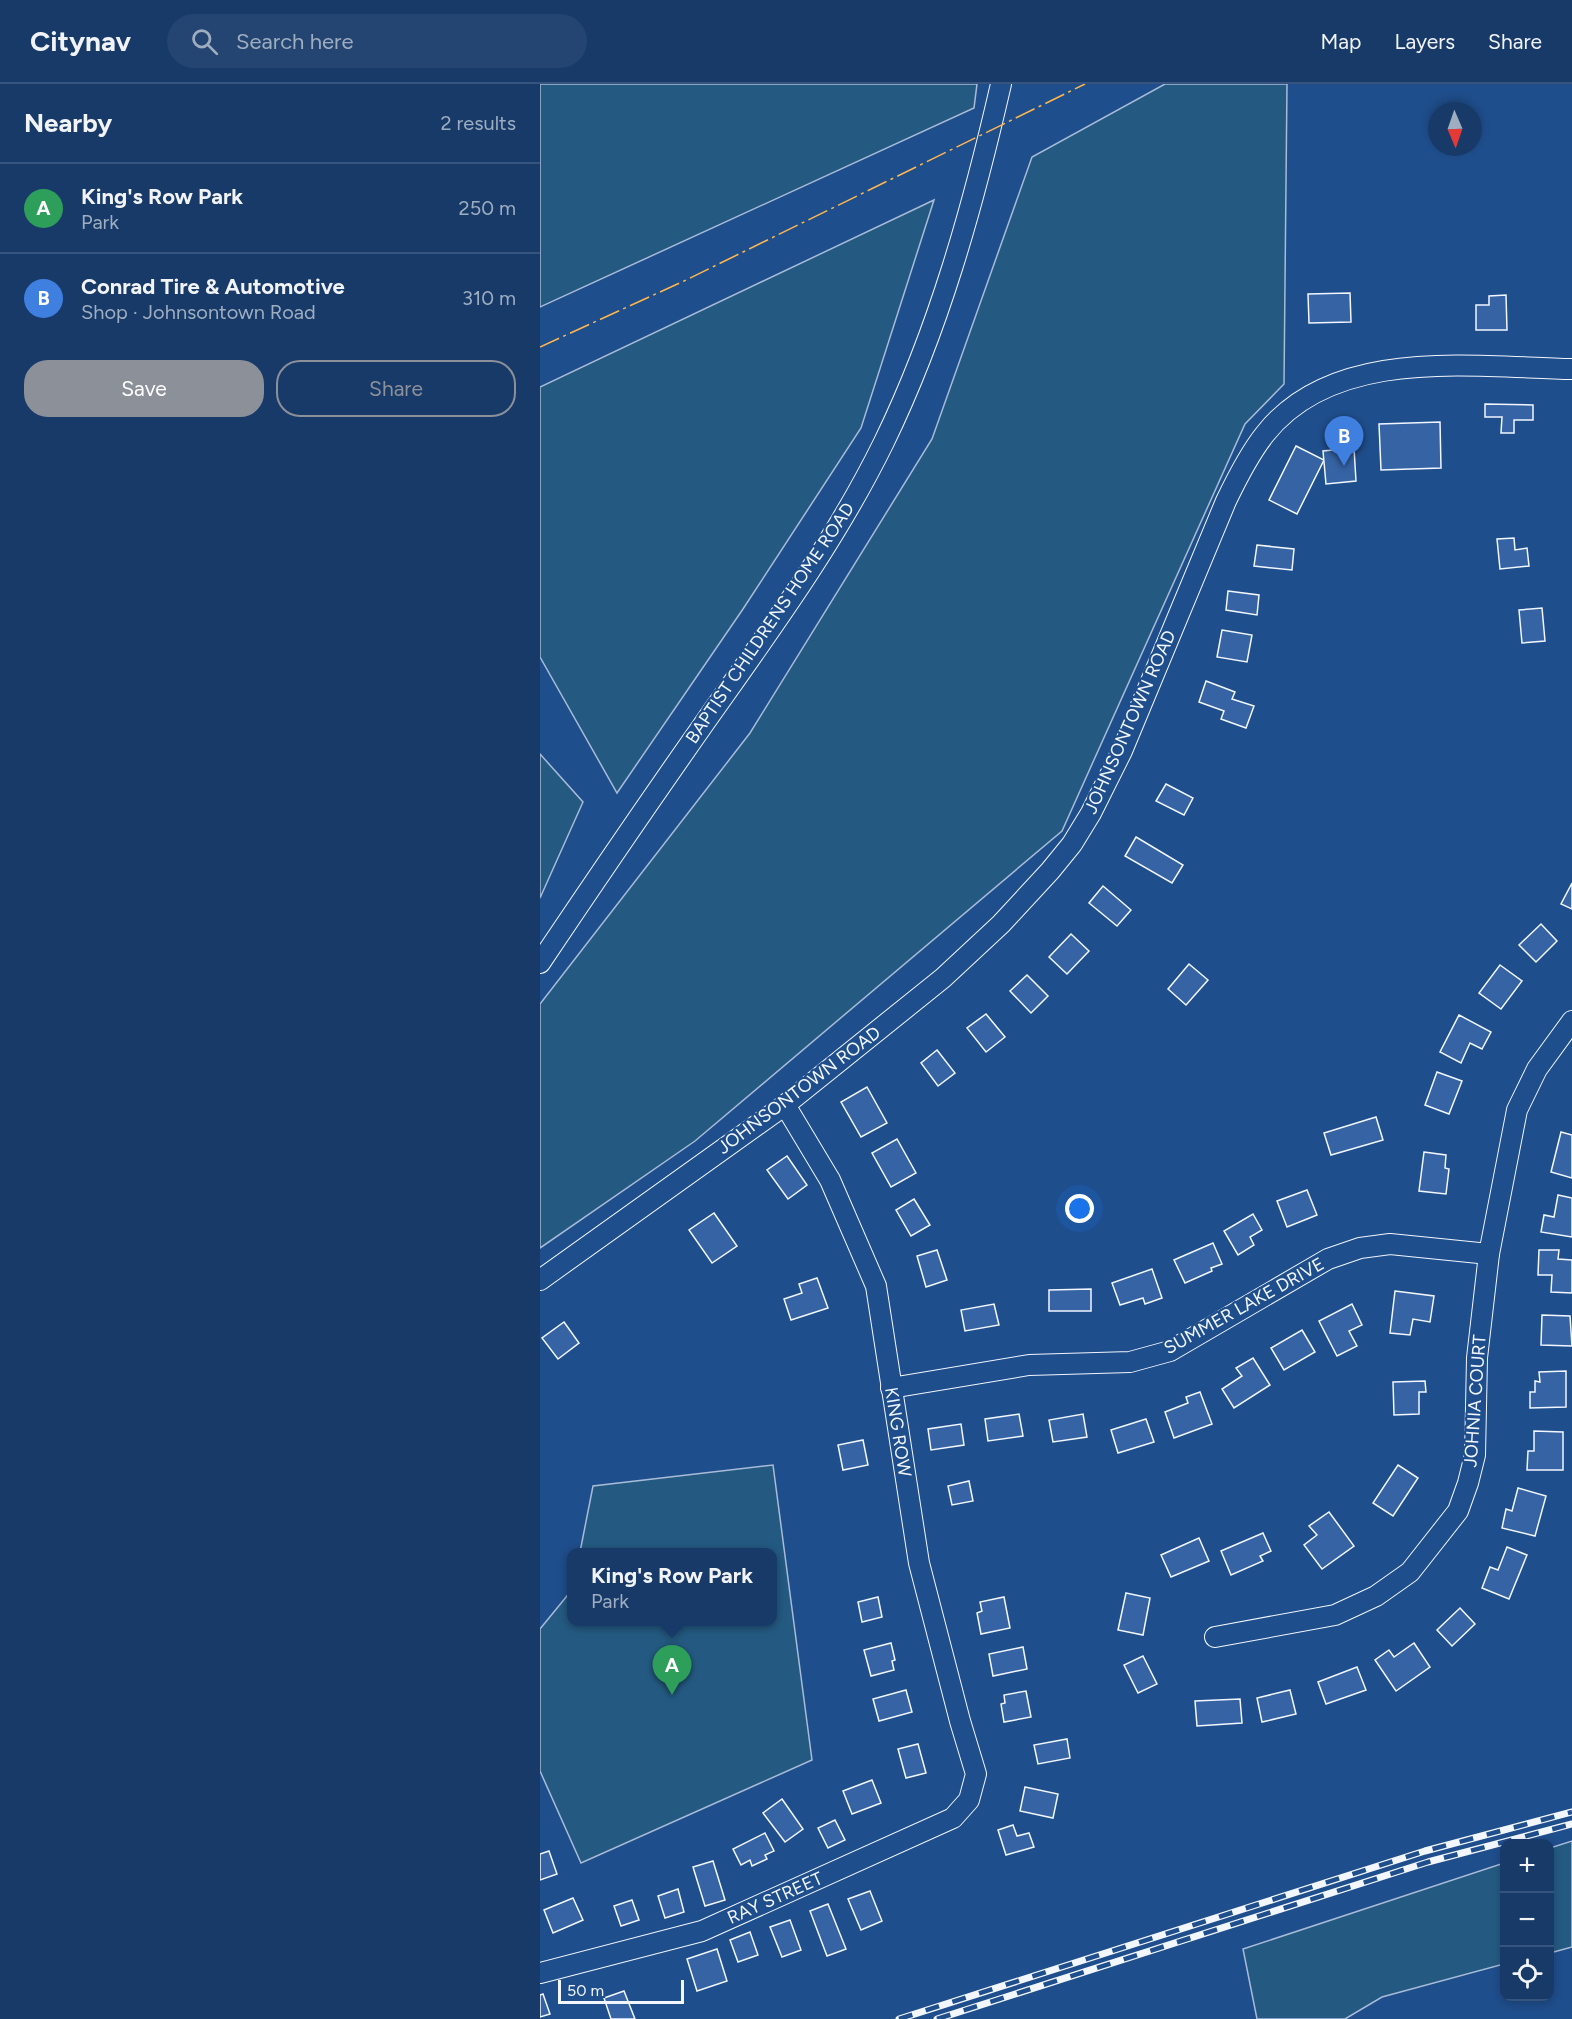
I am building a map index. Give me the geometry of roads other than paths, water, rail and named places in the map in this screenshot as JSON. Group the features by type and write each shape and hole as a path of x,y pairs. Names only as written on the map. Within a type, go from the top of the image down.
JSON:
{"street":[{"name":"BAPTIST CHILDRENS HOME ROAD","path":"540,963 836,530 884,442 926,341 953,267 977,189 1001,84"},
{"name":"JOHNSONTOWN ROAD","path":"540,1281 784,1105 943,978 1001,924 1072,844 1091,813 1122,751 1226,501 1243,467 1265,433 1286,412 1311,394 1342,380 1375,371 1425,367 1572,369"},
{"name":"JOHNIA COURT","path":"1215,1637 1335,1615 1376,1596 1410,1572 1458,1511 1468,1483 1474,1455 1477,1358 1489,1254 1517,1110 1537,1069 1572,1021"},
{"name":"KING ROW","path":"784,1105 830,1180 869,1268 878,1296 919,1563 976,1774"},
{"name":"SUMMER LAKE DRIVE","path":"891,1388 1029,1365 1113,1363 1146,1358 1170,1351 1328,1259 1360,1248 1390,1244 1489,1254"},
{"name":"RAY STREET","path":"540,1973 702,1931 942,1823 962,1809 974,1788 976,1774"}],"railway":[{"path":"899,2019 1425,1851 1572,1812"},
{"path":"937,2019 1428,1862 1572,1824"}],"place":[{"name":"Conrad Tire & Automotive","path":"1344,466"},
{"name":"King's Row Park","path":"672,1695"}]}
